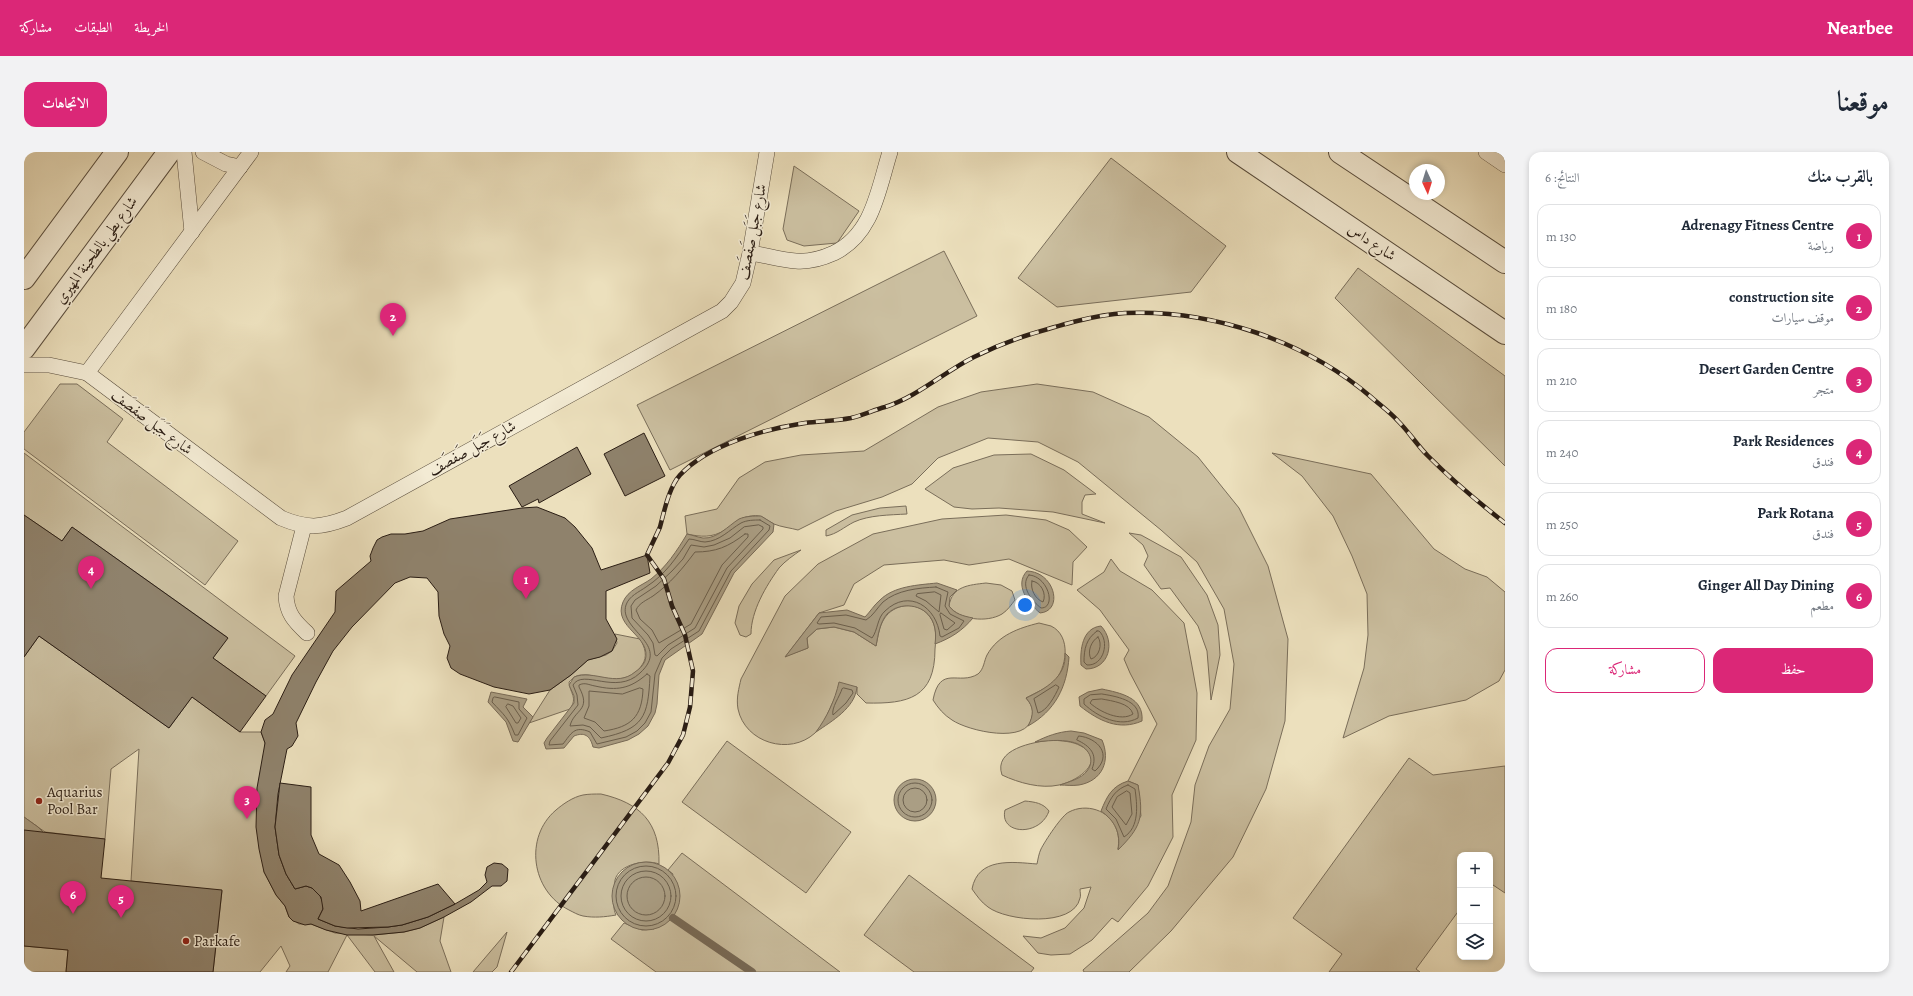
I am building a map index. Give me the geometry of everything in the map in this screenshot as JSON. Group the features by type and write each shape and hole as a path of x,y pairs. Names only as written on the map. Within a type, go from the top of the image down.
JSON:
{"street":[{"path":"24,278 117,152"},
{"name":"شارع بطي بالطحينة المهيري","path":"24,348 169,152"},
{"name":"شارع داس","path":"1238,152 1505,332"},
{"path":"1340,152 1505,262"}],"lane":[{"path":"184,152 192,232"},
{"path":"203,152 226,164 240,167"},
{"path":"87,374 252,152"},
{"name":"شارع جَبَل صَفصَف","path":"24,366 48,365 87,374 281,518 304,526 317,527 329,524 347,518 712,318 722,311 738,292 743,283 750,253 766,152"},
{"path":"750,253 797,261 823,258 846,247 864,228 872,210 890,152"},
{"path":"1486,152 1505,165"},
{"path":"304,526 286,596 287,606 292,620 306,633"}],"shaded area":[{"path":"1111,158 1226,246 1191,292 1057,307 1018,278"},
{"path":"794,166 859,211 837,243 804,246 787,240 783,229"},
{"path":"944,251 977,316 670,470 637,405"},
{"path":"1358,268 1505,376 1505,466 1335,298"},
{"path":"60,384 77,384 123,419 107,442 238,541 205,585 24,449 24,432"},
{"path":"1037,384 1093,392 1149,417 1198,457 1239,508 1268,566 1288,639 1285,721 1266,789 1233,857 1171,931 1129,972 1084,972 1083,970 1148,913 1168,886 1191,822 1195,785 1209,746 1230,709 1234,664 1224,609 1197,562 1161,530 1078,462 1038,442 988,438 938,458 912,484 882,497 836,511 798,530 774,524 759,516 751,516 743,518 720,533 711,536 687,534 685,516 717,509 739,478 765,462 801,455 864,451 938,407 981,392"},
{"path":"24,453 295,656 266,696 213,658 227,637 72,527 62,541 24,515"},
{"path":"1272,453 1371,474 1434,549 1465,569 1487,577 1505,592 1505,670 1499,681 1466,700 1389,716 1343,738 1364,668 1368,635 1367,594 1352,556 1333,516 1302,476"},
{"path":"1031,454 1064,470 1096,494 1085,495 1082,502 1082,514 1105,523 1053,512 999,508 972,509 954,507 925,489 953,468 994,455"},
{"path":"906,506 907,514 866,518 854,522 837,532 826,536 826,530 852,515 880,508"},
{"path":"1006,515 1046,520 1069,530 1087,547 1073,562 1072,585 1009,559 969,565 944,560 884,565 854,584 844,605 819,613 786,656 808,648 807,638 817,629 834,627 854,632 876,646 881,625 888,614 900,607 913,606 919,608 930,617 936,632 934,665 930,678 924,688 916,695 906,699 894,702 866,703 857,694 857,687 836,696 825,720 819,729 805,740 793,744 770,742 759,738 749,730 742,721 737,705 741,679 785,596 818,564 873,534 942,519"},
{"path":"1129,533 1141,535 1181,557 1207,595 1218,625 1220,655 1211,700 1207,651 1198,626 1170,588 1161,589 1144,565 1148,556 1143,545"},
{"path":"801,550 781,565 769,583 756,608 751,634 746,637 740,635 735,623 739,606 752,584 774,560"},
{"path":"1111,559 1120,571 1152,590 1184,623 1197,693 1196,740 1172,795 1173,837 1148,886 1118,922 1112,918 1092,940 1070,954 1051,955 1038,953 1023,936 1041,938 1065,928 1084,908 1091,887 1080,889 1080,897 1075,908 1066,914 1053,918 1038,919 1009,916 997,912 983,903 972,889 975,879 981,871 989,866 1007,863 1037,864 1040,851 1046,840 1058,823 1069,812 1076,809 1089,808 1103,813 1113,822 1117,831 1118,849 1141,816 1138,785 1128,781 1157,724 1124,659 1129,650 1100,610 1077,590 1104,572"},
{"path":"986,583 1001,585 1012,591 1015,600 1002,614 989,619 974,619 959,614 949,606 951,599 958,590 968,586"},
{"path":"1039,623 1051,626 1058,631 1065,645 1065,653 1062,670 1053,683 1026,698 1031,704 1033,711 1028,726 1020,731 1009,733 983,731 960,724 949,718 941,711 933,700 940,682 945,679 971,677 978,674 983,667 987,655 997,642 1010,633"},
{"path":"615,634 640,639 644,649 645,659 638,670 628,677 616,679 586,675 576,676 569,682 573,698 570,709 529,723 550,690 571,675 588,660 606,655 612,651 617,643"},
{"path":"39,636 169,728 192,697 240,732 261,732 265,743 264,872 276,895 285,906 289,917 299,924 311,924 335,933 373,935 404,932 420,928 444,917 440,941 451,972 417,972 374,936 394,972 375,972 347,935 328,972 286,972 290,966 281,946 260,972 213,972 222,891 131,881 139,749 111,769 105,839 45,832 24,817 24,657"},
{"path":"1052,740 1074,743 1089,752 1091,758 1090,764 1081,775 1073,780 1059,785 1038,786 1002,775 1001,766 1003,759 1016,748"},
{"path":"727,741 851,832 806,893 682,802"},
{"path":"1409,758 1433,775 1505,766 1505,893 1493,885 1493,852 1457,852 1457,913 1416,969 1420,972 1329,972 1342,954 1293,918"},
{"path":"587,794 601,794 627,803 637,809 645,817 656,837 659,864 647,862 640,863 634,864 622,870 615,880 614,910 616,915 587,917 569,910 556,901 546,890 536,863 536,848 539,834 546,821 562,805 579,796"},
{"path":"1025,801 1035,802 1047,808 1049,811 1044,819 1037,825 1030,829 1021,830 1008,824 1005,818 1005,810"},
{"path":"682,853 840,972 656,972 611,939 624,923 642,930 654,929 673,874 668,870"},
{"path":"909,875 1034,968 1031,972 914,972 864,935"},
{"path":"507,932 497,967 492,972 473,972"},
{"path":"24,946 68,950 66,972 24,972"}],"water":[{"path":"761,516 774,524 773,532 734,573 702,634 665,660 659,675 655,713 648,726 639,734 628,740 599,748 593,747 588,737 581,734 574,736 564,748 546,749 544,743 547,738 574,703 574,696 569,685 574,677 589,675 613,679 620,678 635,672 644,663 646,652 643,645 639,638 627,626 621,611 623,602 628,594 651,579 662,569 675,553 687,534 708,538 722,532 739,519"},
{"path":"1027,571 1037,573 1050,584 1054,599 1052,606 1047,611 1040,613 1024,594 1022,582 1023,576"},
{"path":"937,583 957,590 950,597 949,606 960,614 973,618 956,634 946,639 935,644 936,635 932,620 923,610 911,606 905,606 898,607 887,614 880,629 876,646 854,632 834,627 817,629 807,638 808,648 785,657 819,613 847,610 865,617 878,602 892,592 907,587"},
{"path":"1101,626 1106,632 1108,639 1108,654 1100,665 1094,668 1086,669 1081,665 1081,653 1086,635 1095,628"},
{"path":"1065,653 1069,657 1068,668 1066,678 1058,697 1046,713 1028,726 1032,715 1032,708 1026,698 1040,691 1059,675 1065,661"},
{"path":"839,682 857,687 855,695 842,713 816,732 830,708"},
{"path":"1102,689 1116,692 1135,701 1142,713 1142,721 1134,724 1117,725 1094,716 1080,706 1079,697 1088,692"},
{"path":"491,692 527,699 523,707 533,717 518,742 513,741 506,722 488,702"},
{"path":"1071,731 1084,733 1102,740 1105,748 1105,762 1099,775 1087,783 1079,785 1060,785 1078,778 1087,771 1091,761 1086,749 1082,746 1067,741 1058,740 1035,742 1062,732"},
{"path":"915,779 930,785 936,800 930,815 915,821 900,815 894,800 900,785"},
{"path":"1128,781 1138,785 1141,806 1139,821 1132,835 1118,850 1119,838 1116,828 1110,819 1101,811 1111,792 1122,783"},
{"path":"24,817 38,827 47,836 24,857"},
{"path":"639,862 653,862 665,867 675,877 680,889 680,903 675,915 665,925 653,930 639,930 627,925 617,915 612,903 612,889 617,877 627,867"}],"building":[{"path":"644,433 665,476 625,496 604,454"},
{"path":"577,447 591,474 539,503 538,499 522,507 509,486"},
{"path":"537,507 565,518 575,527 592,548 601,570 647,555 650,573 606,591 606,619 617,639 612,651 600,657 588,660 571,675 550,690 529,694 494,687 460,674 451,668 447,658 450,646 444,634 439,616 438,592 427,578 410,577 395,583 352,627 333,651 316,682 296,723 298,736 292,746 287,749 278,794 275,827 279,855 286,874 295,889 306,886 318,891 323,903 323,909 318,919 335,926 358,929 388,927 402,925 428,917 479,890 487,882 485,875 487,867 494,863 502,864 508,869 507,881 501,886 492,886 471,902 444,917 420,928 404,932 373,935 347,935 326,930 311,924 305,925 293,921 289,917 285,906 276,895 264,872 259,849 256,827 257,788 265,743 261,732 265,720 273,714 292,675 335,612 336,591 371,561 370,556 373,548 377,540 382,537 391,534 405,534 423,531 450,519"},
{"path":"24,515 62,541 72,527 228,638 213,658 266,696 240,732 192,697 169,728 39,636 24,657"},
{"path":"280,783 311,787 311,835 319,854 339,865 360,901 361,911 438,884 455,904 428,917 402,925 388,927 347,928 335,926 318,919 323,909 321,897 312,888 306,886 295,889 286,874 279,855 275,827"},
{"path":"24,830 105,839 101,878 222,890 213,972 66,972 68,950 24,946"}],"waterway":[{"path":"673,918 752,972"}],"railway":[{"path":"511,972 668,763 683,735 690,707 693,671 685,635 672,606 664,579 647,555 660,527 667,500 676,480 692,464 722,447 738,440 773,429 805,423 851,418 897,403 974,357 1002,344 1031,334 1090,318 1113,314 1158,313 1223,323 1256,332 1317,360 1345,377 1371,397 1402,425 1424,452 1437,465 1465,491 1505,523"}],"place":[{"name":"construction site","path":"393,336"},
{"name":"Park Residences","path":"91,589"},
{"name":"Adrenagy Fitness Centre","path":"526,599"},
{"name":"Aquarius Pool Bar","path":"39,801"},
{"name":"Desert Garden Centre","path":"247,819"},
{"name":"Ginger All Day Dining","path":"73,914"},
{"name":"Park Rotana","path":"121,918"},
{"name":"Parkafe","path":"186,941"}]}
